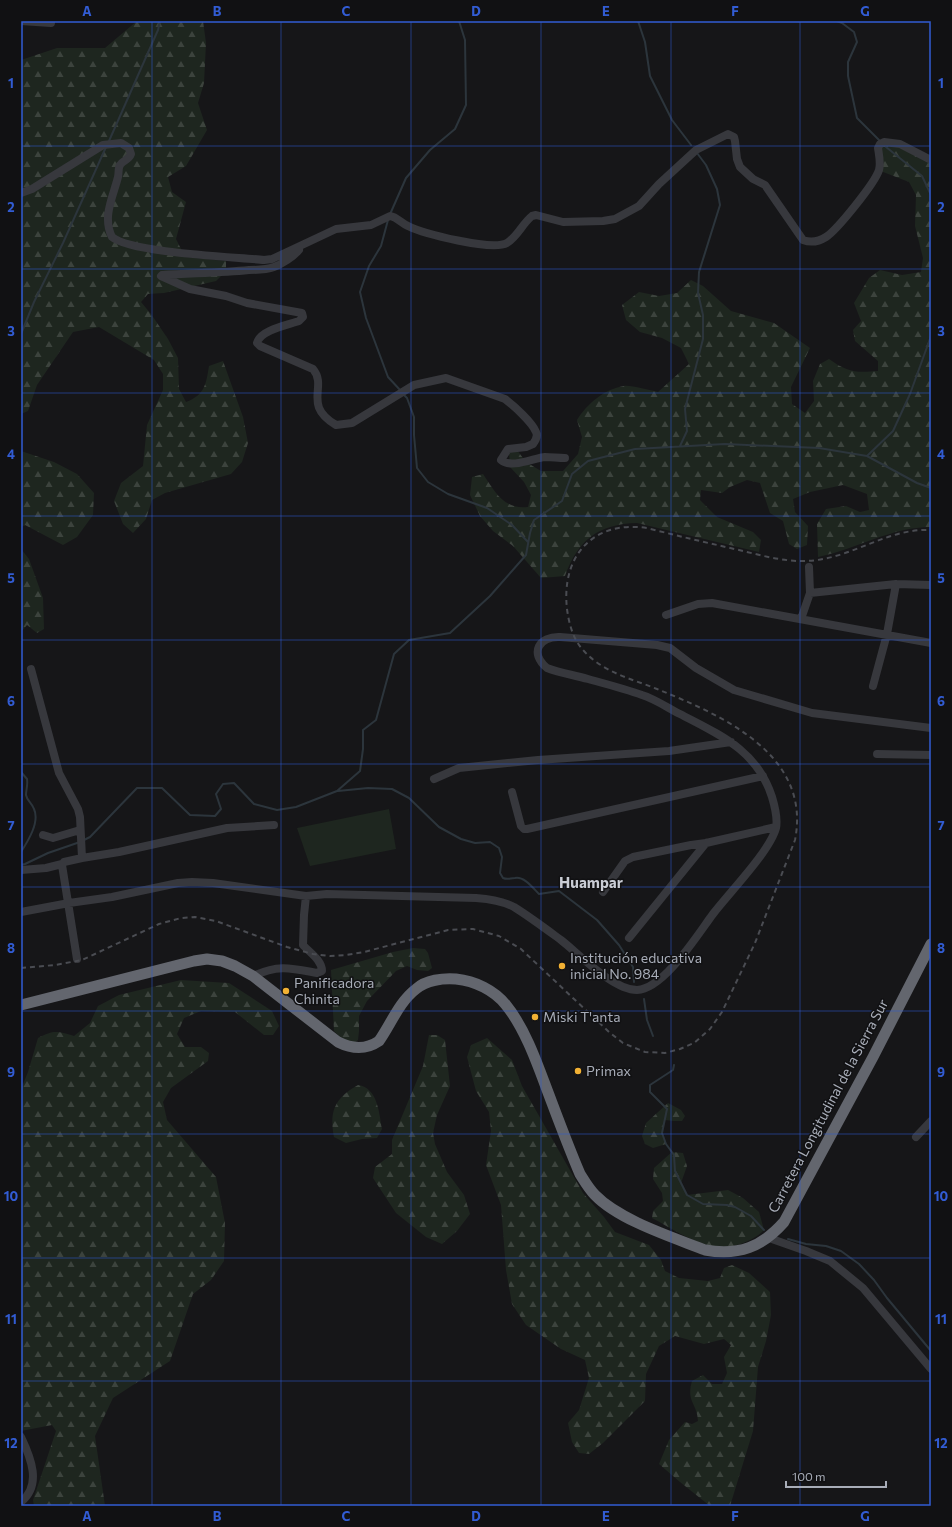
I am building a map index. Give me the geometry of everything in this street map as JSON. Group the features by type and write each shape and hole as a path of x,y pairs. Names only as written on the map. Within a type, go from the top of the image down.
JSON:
{"highway":[{"name":"Carretera Longitudinal de la Sierra Sur","path":"21,1005 194,960 207,959 222,961 253,976 338,1042 347,1046 365,1048 379,1041 409,995 417,988 427,983 447,979 479,984 501,1000 510,1010 520,1027 534,1057 580,1174 595,1195 625,1216 705,1250 718,1252 736,1251 752,1246 769,1238 784,1222 869,1064 931,944"}],"street":[{"path":"21,21 51,23"},
{"path":"21,193 32,189 107,144 121,142 130,148 131,153 130,157 121,163 119,175 109,204 108,222 110,233 116,240 122,243 172,252 264,260 272,259 336,229 371,225 390,216 396,218 406,226 425,233 451,239 491,245 502,245 513,239 532,216 536,215 563,222 615,219 639,206 659,184 696,150 728,134 734,137 737,159 740,167 753,179 764,185 803,240 811,242 825,238 836,229 872,183 880,168 878,148 882,143 900,144 931,160"},
{"path":"304,245 296,254 274,267 228,273 183,273 161,276 190,289 226,296 246,303 302,313 303,317 299,321 266,332 257,343 260,346 313,369 318,380 318,405 325,417 336,425 352,423 414,386 446,378 505,400 511,404 532,426 537,437 534,444 526,447 508,449 501,460 508,463 532,461 544,457 565,458"},
{"path":"801,619 810,593 810,567"},
{"path":"810,593 896,584 931,585"},
{"path":"873,686 887,634 896,584"},
{"path":"666,615 698,604 712,603 931,643"},
{"path":"21,912 68,903 112,897 178,883 192,882 213,883 306,896 327,894 476,898 495,900 513,907 561,940 610,980 627,988 637,990 647,988 654,984 674,966 773,837 776,827 775,807 763,776 751,759 731,742 644,695 547,668 540,660 538,648 544,639 553,636 657,645 670,648 696,668 734,690 796,709 812,713 931,728"},
{"path":"31,669 59,773 78,809 80,817 82,854"},
{"path":"434,779 459,768 538,760 669,751 731,742"},
{"path":"877,754 931,755"},
{"path":"512,792 521,826 524,829 527,829 763,776"},
{"path":"21,870 46,868 62,864 82,854 119,852 227,828 274,825"},
{"path":"603,892 625,861 633,857 706,843 776,827"},
{"path":"43,835 53,838 80,832"},
{"path":"629,938 706,843"},
{"path":"62,864 77,959"},
{"path":"253,976 279,967 317,973 322,971 321,966 313,954 303,945 306,896"},
{"path":"916,1137 931,1121"},
{"path":"769,1238 830,1261 863,1288 931,1370"},
{"path":"21,1437 33,1468 33,1481 31,1490 21,1502"}],"green space":[{"path":"137,21 203,21 206,43 204,83 198,103 207,130 186,166 168,177 172,192 186,202 176,239 185,257 226,261 226,271 216,281 164,293 148,294 141,302 168,339 178,358 179,389 186,402 197,396 204,388 209,366 223,361 243,417 248,443 242,462 231,474 165,493 152,500 146,519 133,533 123,524 114,501 121,483 143,466 147,425 163,390 163,374 154,360 99,327 73,332 37,385 28,411 21,414 21,60 57,48 105,48"},
{"path":"884,141 931,158 931,527 916,528 888,534 818,557 817,524 826,509 846,506 860,512 869,510 867,494 843,485 810,492 793,499 795,512 808,526 807,545 797,549 789,544 783,521 770,513 760,483 747,480 730,487 722,493 701,490 700,500 717,517 753,532 761,540 759,552 637,523 623,524 611,527 591,536 576,553 565,576 541,578 513,546 493,531 480,516 470,495 472,477 483,474 496,493 506,503 513,506 528,507 531,495 524,482 510,467 509,451 517,450 526,462 541,471 563,471 578,454 582,437 577,420 591,403 610,390 624,386 658,392 689,364 681,348 662,338 640,332 626,320 622,305 639,292 659,296 677,293 691,280 703,286 731,311 774,323 810,348 791,387 792,404 805,413 814,401 813,381 820,364 829,359 841,367 852,371 878,371 878,361 855,341 853,330 861,321 854,303 869,278 880,270 902,275 921,272 923,258 915,226 916,195 909,182 878,170 877,149"},
{"path":"21,451 54,462 77,474 94,493 93,515 77,537 63,545 25,525 21,527"},
{"path":"21,549 29,559 43,598 44,629 37,633 27,625 21,632"},
{"path":"389,809 396,849 310,866 297,828"},
{"path":"413,948 425,949 428,953 432,968 428,971 417,970 407,966 396,971 367,1001 359,1016 358,1040 351,1045 346,1043 334,1031 331,970 393,952"},
{"path":"181,980 229,983 272,1011 279,1026 273,1035 264,1035 235,1012 201,1011 184,1018 177,1034 185,1047 201,1047 209,1053 208,1061 171,1088 163,1102 167,1120 216,1177 225,1223 224,1261 211,1280 193,1294 170,1361 113,1398 95,1436 105,1506 34,1506 33,1500 56,1431 52,1425 21,1431 21,1089 28,1072 38,1038 55,1032 74,1036 90,1023 98,1006 119,995"},
{"path":"429,1035 437,1035 445,1040 450,1086 437,1115 433,1133 435,1144 447,1172 464,1195 470,1214 457,1231 442,1244 426,1237 396,1213 373,1178 375,1167 392,1154 392,1140 423,1066"},
{"path":"487,1038 512,1060 522,1086 583,1193 615,1232 649,1245 661,1260 665,1271 679,1278 708,1281 720,1278 724,1268 732,1265 749,1273 770,1292 771,1315 766,1341 758,1367 753,1431 730,1506 710,1506 659,1464 669,1440 685,1422 692,1424 698,1421 696,1410 690,1394 692,1381 703,1375 712,1384 722,1384 727,1373 724,1357 731,1345 724,1339 704,1344 675,1336 659,1346 646,1374 645,1401 603,1443 589,1454 579,1453 572,1442 568,1423 579,1410 589,1378 585,1360 561,1349 526,1325 512,1304 506,1270 501,1205 486,1165 491,1131 489,1112 476,1091 467,1057 471,1045"},
{"path":"358,1085 365,1087 374,1096 382,1129 377,1138 362,1139 346,1143 334,1137 332,1120 333,1113 339,1100"},
{"path":"668,1103 681,1110 685,1116 682,1121 665,1120 662,1133 666,1144 653,1148 645,1144 642,1136 646,1123"},
{"path":"672,1152 683,1153 687,1166 681,1183 687,1195 728,1190 743,1198 759,1212 764,1230 747,1242 732,1246 717,1247 703,1244 688,1238 652,1218 653,1211 663,1201 662,1193 653,1179 654,1168"}],"waterway":[{"path":"109,141 158,30 160,21"},
{"path":"391,212 406,178 430,150 455,129 466,105 465,40 459,21"},
{"path":"638,21 645,42 650,76 672,120 691,145"},
{"path":"837,21 854,32 857,42 848,62 848,76 857,118 879,140"},
{"path":"21,334 34,302 63,243 106,147"},
{"path":"886,147 922,176 931,195"},
{"path":"680,446 687,431 685,409 703,339 703,315 698,293 699,272 720,205 717,189 706,165 697,153"},
{"path":"388,220 381,246 369,266 360,292 366,318 388,377 401,391"},
{"path":"867,456 893,431 910,394 931,336"},
{"path":"403,394 407,398 414,417 417,468 428,482 448,494 487,508 512,525 528,542"},
{"path":"84,840 90,837 137,788 162,788 190,815 215,816 221,809 216,794 223,784 234,783 254,804 277,810 296,807 337,791 360,771 363,749 363,730 376,720 394,654 409,640 450,633 490,596 526,555 534,520 562,501 572,474 588,461 635,449 725,444 819,448 867,456 917,483 931,488"},
{"path":"21,772 27,779 26,795 34,809 35,814 32,831 21,852"},
{"path":"338,791 368,788 392,789 409,798 439,827 461,839 475,843 490,842 499,848 502,857 500,873 503,878 522,879 539,894 559,891 597,920 619,945 633,967 634,982"},
{"path":"21,865 48,853 80,842"},
{"path":"644,999 647,1020 653,1036"},
{"path":"674,1065 673,1070 650,1085 650,1092 667,1109 662,1133 666,1144 674,1155 675,1171 687,1195 703,1204 727,1205 735,1207 751,1216 764,1230"},
{"path":"788,1239 806,1244 826,1246 841,1251 859,1264 874,1280 931,1351"}],"railway":[{"path":"21,968 55,965 82,960 159,924 181,918 195,917 216,921 287,947 313,954 330,956 364,952 448,930 473,929 499,936 521,949 609,1032 623,1043 645,1052 665,1053 694,1043 710,1029 722,1012 755,943 795,840 797,810 790,784 776,761 756,742 708,711 608,669 591,658 583,650 572,631 567,609 566,590 569,573 575,558 584,546 596,536 611,530 628,527 647,528 768,557 797,561 817,560 846,553 901,533 931,530"}],"place":[{"name":"Institución educativa inicial No. 984","path":"562,966"},
{"name":"Panificadora Chinita","path":"286,991"},
{"name":"Miski T'anta","path":"535,1017"},
{"name":"Primax","path":"578,1071"}],"district":[{"name":"Huampar","path":"591,883"}]}
